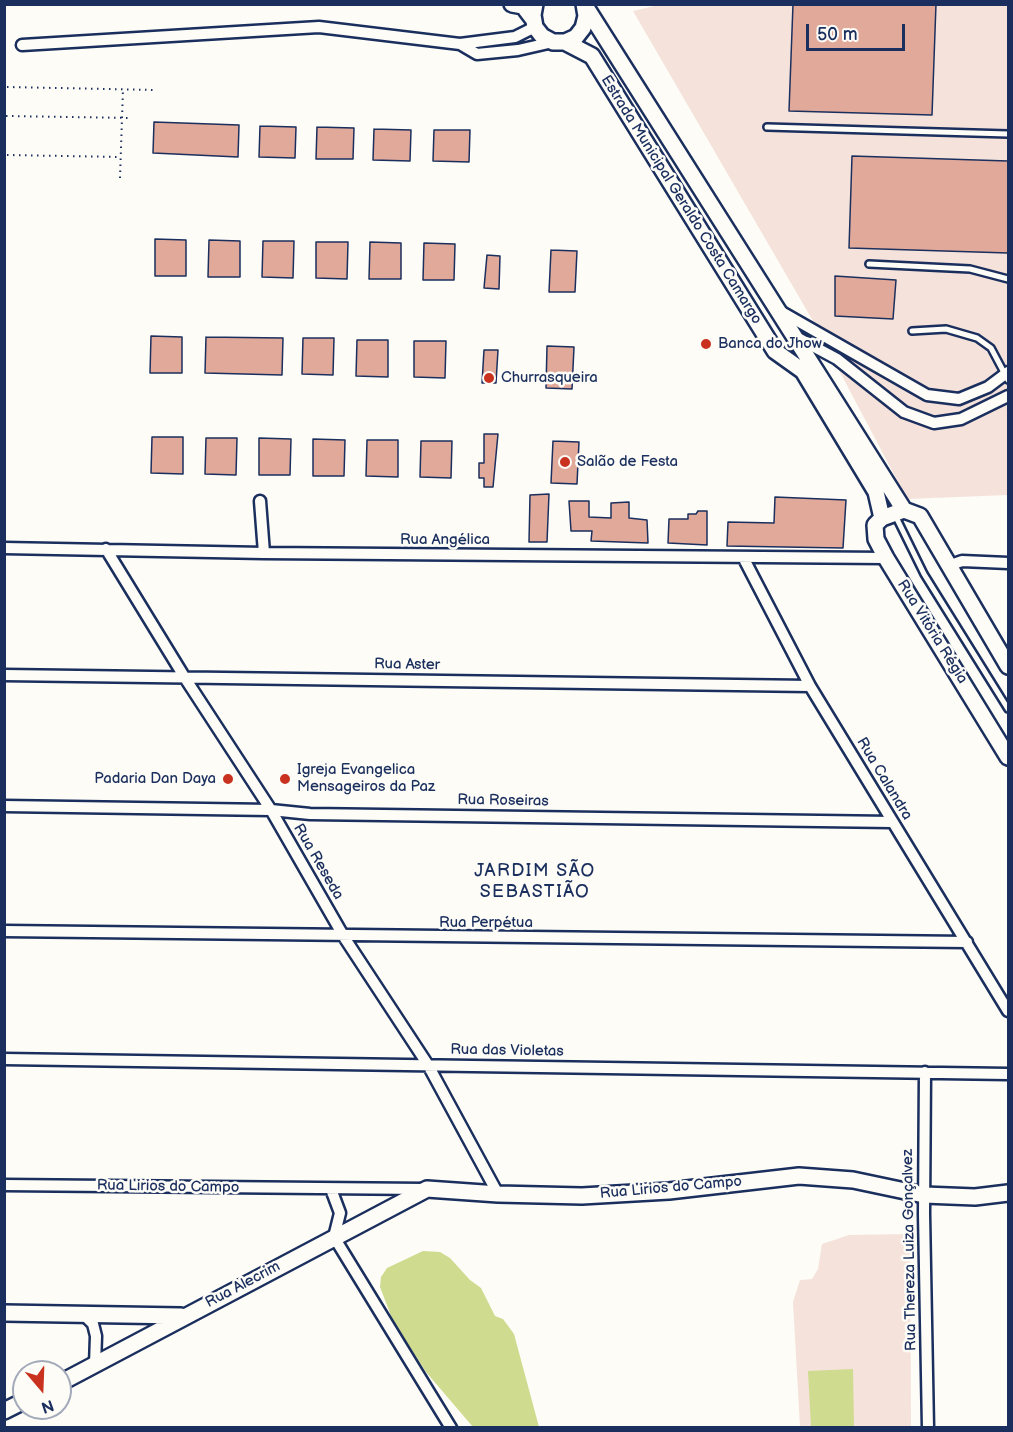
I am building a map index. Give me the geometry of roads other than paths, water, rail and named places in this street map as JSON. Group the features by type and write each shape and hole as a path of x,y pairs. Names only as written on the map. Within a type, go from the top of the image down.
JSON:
{"street":[{"name":"Estrada Municipal Geraldo Costa Camargo","path":"512,4 523,6 535,17 542,36 564,40 592,56 775,351 803,371 876,492 893,514 920,516 1008,666"},
{"name":"Estrada Municipal Geraldo Costa Camargo","path":"584,4 796,337 893,514"},
{"path":"460,44 477,54 518,50 564,40 583,28 586,16 584,4"},
{"path":"22,45 319,27 460,44 515,37 535,17"},
{"path":"780,311 927,395 959,399 988,387 1008,375"},
{"path":"775,351 796,337 837,359 904,412 934,423 961,419 1008,396"},
{"path":"260,501 264,554"},
{"name":"Rua Vitória Régia","path":"893,514 875,525 875,532 886,558 1008,757"},
{"name":"Rua Angélica","path":"4,549 106,549 264,554 886,558"},
{"name":"Rua Reseda","path":"106,549 185,678 271,810 344,937 428,1065 498,1194"},
{"name":"Rua Calandra","path":"743,557 810,686 1008,1011"},
{"path":"948,566 963,561 1008,563"},
{"name":"Rua Aster","path":"4,675 810,686"},
{"name":"Rua Roseiras","path":"4,806 271,810 310,814 892,822"},
{"name":"Rua Perpétua","path":"4,931 344,937 966,942"},
{"name":"Rua das Violetas","path":"4,1059 1008,1074"},
{"name":"Rua Thereza Luiza Gonçalvez","path":"925,1072 927,1428"},
{"name":"Rua Lirios do Campo","path":"4,1185 427,1189 582,1196 669,1191 799,1176 853,1180 924,1195 975,1197 1008,1193"},
{"path":"331,1189 340,1213 334,1237 451,1428"},
{"name":"Rua Alecrim","path":"72,1377 427,1189"},
{"path":"4,1313 184,1316"},
{"path":"83,1314 93,1324 96,1336 95,1365"}],"lane":[{"path":"767,127 1008,134"},
{"path":"868,264 970,269 1008,279"},
{"path":"912,331 946,329 977,338 991,348 1008,375"},
{"path":"893,514 924,574 1008,710"}],"place":[{"name":"Banca do Jhow","path":"706,344"},
{"name":"Churrasqueira","path":"489,378"},
{"name":"Salão de Festa","path":"565,462"},
{"name":"Padaria Dan Daya","path":"228,779"},
{"name":"Igreja Evangelica Mensageiros da Paz","path":"285,779"}],"district":[{"name":"JARDIM SÃO SEBASTIÃO","path":"535,881"}]}
